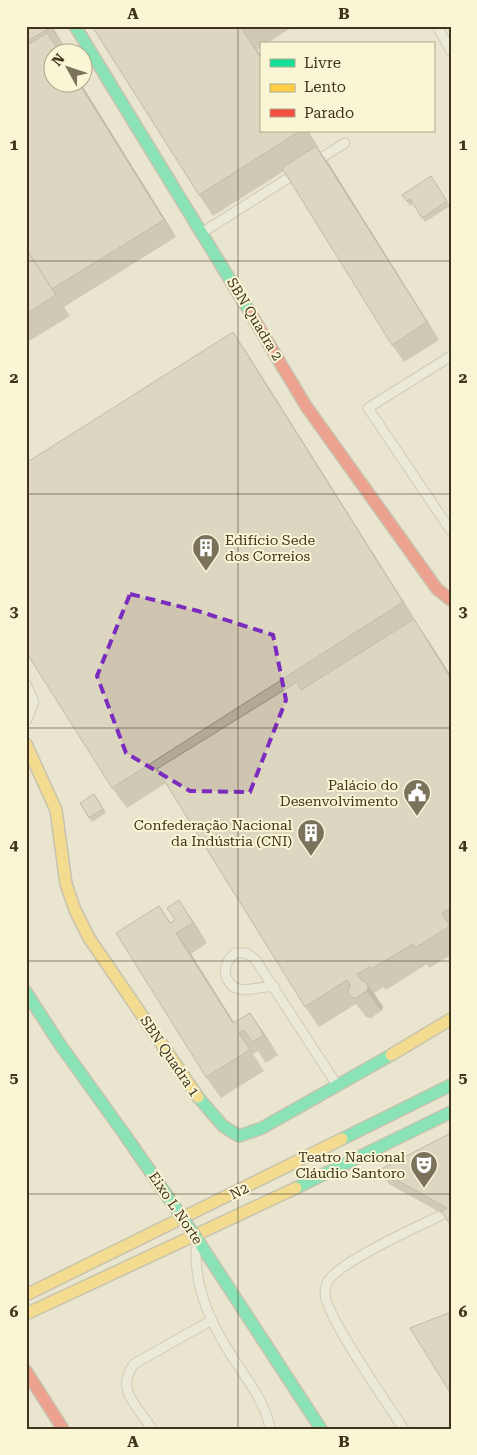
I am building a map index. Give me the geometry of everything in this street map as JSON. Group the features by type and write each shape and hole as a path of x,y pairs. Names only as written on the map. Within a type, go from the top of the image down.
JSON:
{"main road":[{"name":"SBN Quadra 2","path":"75,26 203,232 306,406 437,588 451,600"},
{"name":"SBN Quadra 1","path":"26,744 56,810 66,884 75,910 89,938 202,1103 223,1126 238,1136 262,1128 338,1086 451,1018"},
{"name":"Eixo L Norte","path":"26,992 59,1044 197,1238 321,1429"},
{"name":"N2","path":"26,1296 451,1086"},
{"path":"416,1131 419,1119 427,1110 451,1097"},
{"name":"N2","path":"26,1314 416,1131 451,1112"},
{"path":"26,1371 64,1429"},
{"path":"306,1429 311,1414"}],"lane":[{"path":"437,26 451,51"},
{"path":"203,232 345,143"},
{"path":"451,356 368,408 451,531"},
{"path":"26,684 34,702 26,721"},
{"path":"274,986 244,990 233,987 225,974 225,966 235,953 246,952 255,959 274,986 338,1086"},
{"path":"404,1429 339,1327 327,1304 325,1294 327,1283 343,1266 451,1210"},
{"path":"197,1238 195,1272 202,1298 212,1320 257,1396 270,1429"},
{"path":"152,1429 126,1390 125,1380 128,1372 134,1364 212,1320"}],"highlighted area":[{"path":"130,594 198,611 273,635 286,700 250,792 190,791 126,753 97,676"}],"building":[{"path":"26,26 50,26 51,27 26,42"},
{"path":"92,26 247,26 242,29 260,56 260,132 298,132 199,195"},
{"path":"47,33 53,42 42,42 42,92 84,92 164,220 52,289 26,249 26,46"},
{"path":"316,146 427,322 392,345 282,168"},
{"path":"431,176 447,201 422,218 410,199 407,201 402,195"},
{"path":"26,249 56,295 26,314"},
{"name":"Edifício Sede dos Correios","path":"233,332 403,602 112,788 26,652 26,463"},
{"name":"Confederação Nacional da Indústria (CNI)","path":"414,619 451,679 451,908 442,913 450,926 415,948 413,944 371,969 370,967 357,974 368,986 367,991 356,998 351,997 348,992 350,985 347,980 305,1007 157,769 297,682 301,690"},
{"path":"94,794 103,809 89,818 80,803"},
{"path":"179,900 193,923 176,933 233,1023 250,1013 264,1035 252,1042 244,1030 239,1033 250,1050 206,1077 116,933 159,906 170,923 175,920 167,908"},
{"path":"451,1133 451,1226 441,1211 447,1208 379,1170"},
{"path":"451,1312 451,1394 410,1328"}],"traffic: fast":[{"path":"75,26 251,314"},
{"path":"26,992 59,1043 125,1135"},
{"path":"198,1097 223,1126 239,1136 262,1128 391,1055"},
{"path":"342,1139 451,1085"},
{"path":"296,1188 451,1112"},
{"path":"125,1135 197,1239"},
{"path":"197,1239 321,1429"}],"traffic: slow":[{"path":"26,744 56,810 66,884 75,910 89,938 198,1097"},
{"path":"391,1055 451,1019"},
{"path":"26,1295 342,1139"},
{"path":"26,1314 296,1188"}],"traffic: jam":[{"path":"251,314 306,406 437,589 451,600"},
{"path":"26,1371 63,1429"}],"place":[{"name":"Edifício Sede dos Correios","path":"206,572"},
{"name":"Palácio do Desenvolvimento","path":"417,817"},
{"name":"Confederação Nacional da Indústria (CNI)","path":"311,857"},
{"name":"Teatro Nacional Cláudio Santoro","path":"424,1189"}]}
